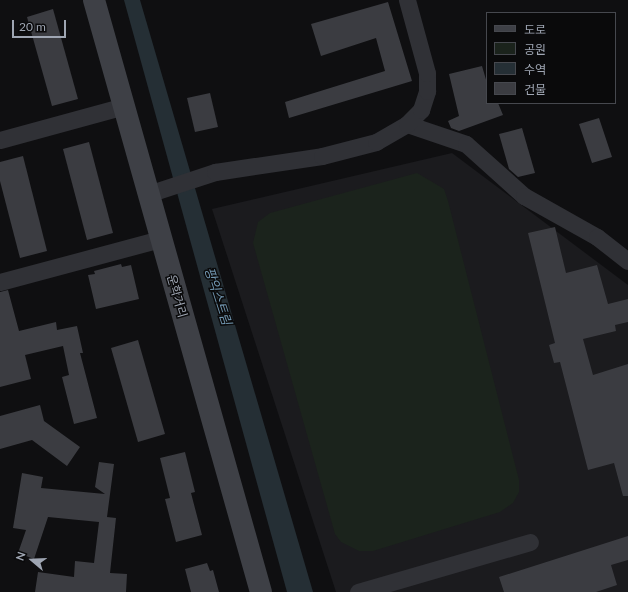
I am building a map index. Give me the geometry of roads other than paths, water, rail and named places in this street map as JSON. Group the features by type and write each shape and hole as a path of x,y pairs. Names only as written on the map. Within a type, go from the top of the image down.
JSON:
{"main road":[{"name":"운학거리","path":"94,0 124,106 158,190 161,239 261,592"}],"street":[{"path":"158,190 196,177 322,156 376,142 407,124 421,110 427,92 427,73 407,0"},
{"path":"0,140 124,106"},
{"path":"407,124 466,144 524,196 597,237 628,261"},
{"path":"0,282 161,239"},
{"path":"358,592 530,542"}],"water":[{"name":"팡익스트림","path":"124,0 140,0 313,592 287,592"}]}
